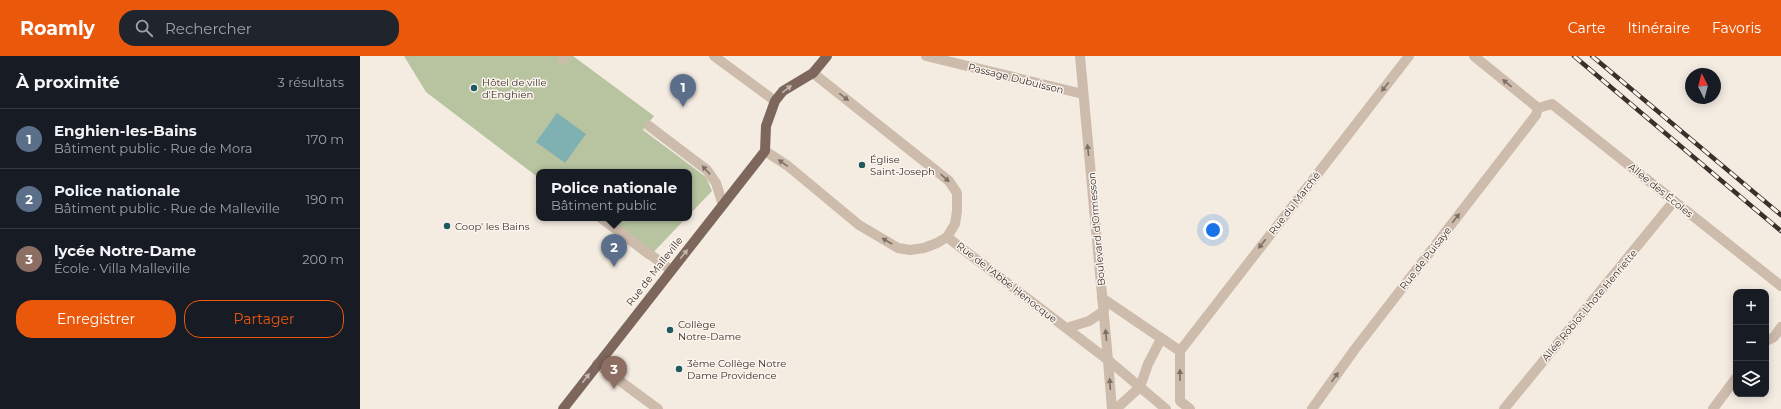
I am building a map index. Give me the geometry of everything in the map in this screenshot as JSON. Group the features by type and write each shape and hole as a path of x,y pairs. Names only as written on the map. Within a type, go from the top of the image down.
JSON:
{"main road":[{"path":"765,151 766,126 775,101 789,87 813,73 827,56"},
{"name":"Rue de Malleville","path":"563,409 670,270 765,151"}],"street":[{"path":"714,56 775,101"},
{"name":"Passage Dubuisson","path":"926,56 1083,94"},
{"name":"Boulevard d'Ormesson","path":"1080,56 1112,409"},
{"name":"Rue du Marché","path":"1180,351 1409,56"},
{"path":"1474,56 1538,108"},
{"path":"765,151 788,166 859,225 898,248 910,250 924,248 937,243 947,236 955,224 957,211 956,193 949,181 813,73"},
{"name":"Allée des Écoles","path":"1538,108 1552,104 1781,286"},
{"name":"Rue de Puisaye","path":"1312,409 1355,349 1536,115 1538,108"},
{"path":"649,126 707,170 716,183 723,205"},
{"name":"Allée Roblot Lhote Henriette","path":"1504,409 1674,201"},
{"path":"605,221 670,270"},
{"name":"Rue de l'Abbé Henocque","path":"947,236 1108,360"},
{"path":"1102,298 1180,351 1177,405 1190,409"},
{"name":"Rue de l'Abbé Henocque","path":"1067,328 1089,321 1104,311"},
{"path":"1769,339 1774,337 1781,327"},
{"path":"1116,409 1140,387 1148,364 1161,339"},
{"path":"1108,360 1166,409"},
{"path":"597,364 658,409"},
{"path":"1713,409 1733,382"}],"green space":[{"path":"404,56 573,56 654,116 643,130 706,177 712,191 692,212 692,169 536,169 536,176 426,92"},
{"path":"597,221 683,221 647,259"}],"water":[{"path":"557,113 586,134 565,163 536,142"}],"railway":[{"path":"1574,56 1781,231"},
{"path":"1592,56 1781,215"}],"place":[{"name":"Hôtel de ville d'Enghien","path":"474,88"},
{"name":"Enghien-les-Bains","path":"683,107"},
{"name":"Église Saint-Joseph","path":"862,165"},
{"name":"Coop' les Bains","path":"447,226"},
{"name":"Police nationale","path":"614,267"},
{"name":"Collège Notre-Dame","path":"670,330"},
{"name":"3ème Collège Notre Dame Providence","path":"679,369"},
{"name":"lycée Notre-Dame","path":"614,389"}]}
